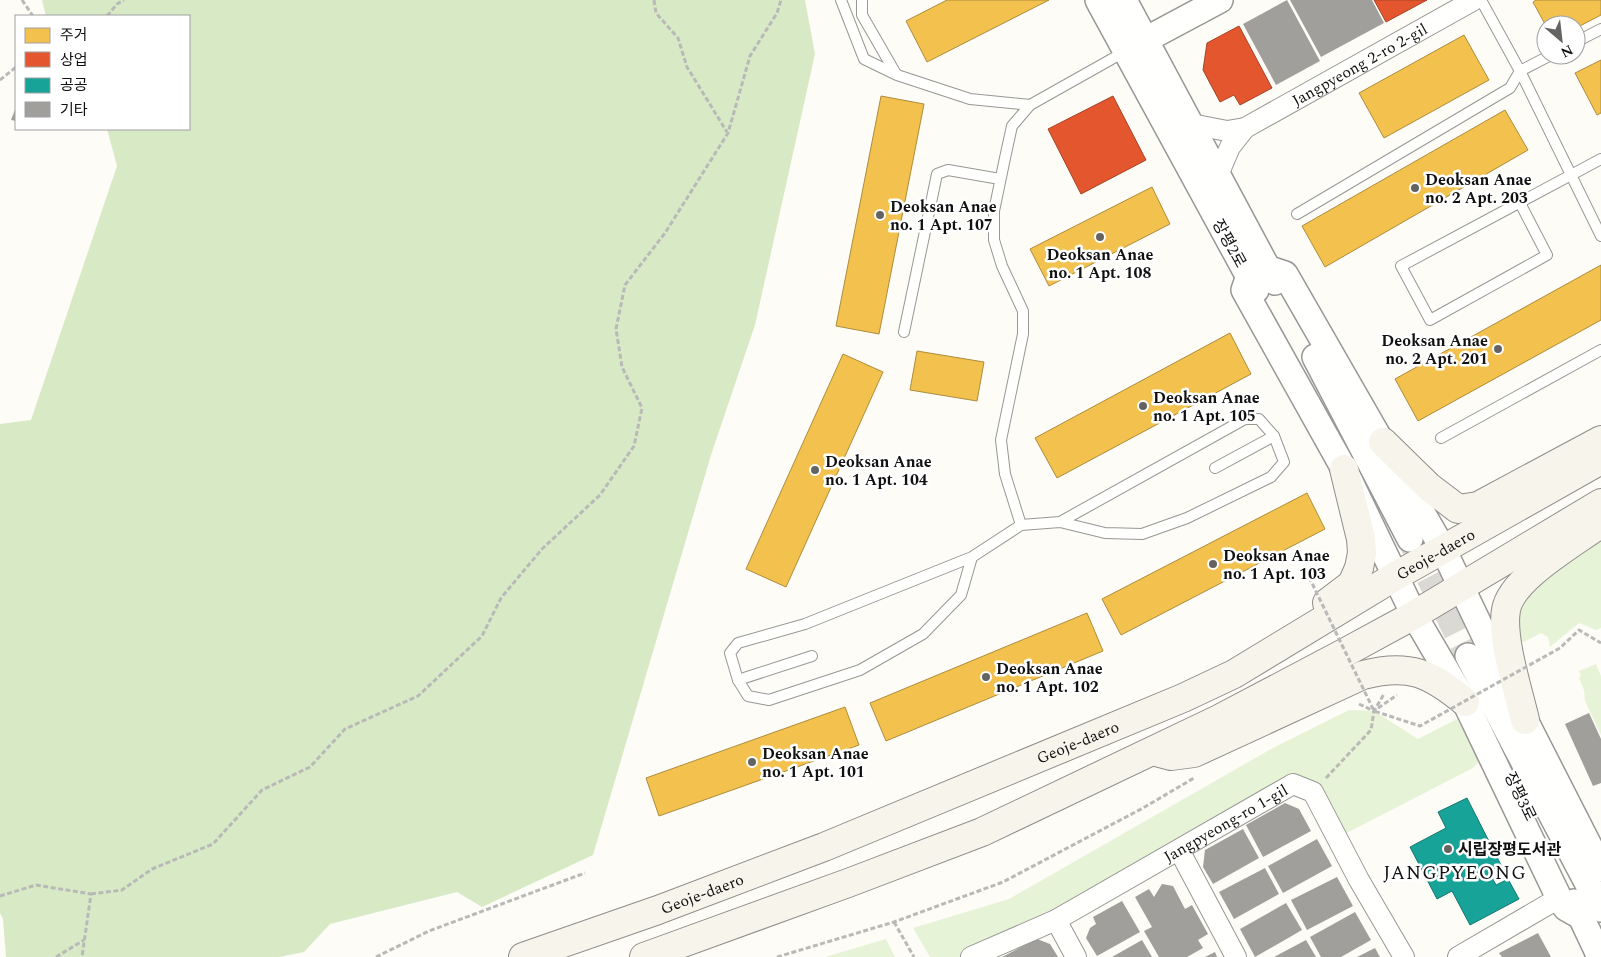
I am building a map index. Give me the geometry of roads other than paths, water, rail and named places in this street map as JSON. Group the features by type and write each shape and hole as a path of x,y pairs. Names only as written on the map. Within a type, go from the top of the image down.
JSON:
{"main road":[{"path":"1383,442 1428,487 1458,509 1478,506 1601,440"},
{"name":"Geoje-daero","path":"523,957 658,910 824,847 1183,698 1234,674 1394,577 1601,460"},
{"path":"1234,674 1259,647 1323,606 1352,584 1359,568 1362,554 1362,476"},
{"path":"644,957 848,884 982,832 1152,751 1346,652 1414,615 1601,503"},
{"path":"1525,720 1506,630 1506,610 1510,598 1526,578 1601,523"},
{"path":"1152,751 1171,756 1194,753 1354,679 1379,671 1404,670 1430,676 1465,702"}],"street":[{"name":"장평2로","path":"1098,0 1136,45 1191,124 1218,175 1258,272"},
{"name":"장평2로","path":"1124,0 1136,45 1258,272 1362,476"},
{"path":"1136,45 1220,0"},
{"name":"Jangpyeong 2-ro 2-gil","path":"1245,128 1471,1"},
{"path":"1191,124 1227,131 1245,128"},
{"path":"1218,175 1230,146 1245,128"},
{"path":"1402,543 1362,476 1244,290 1258,272 1284,274 1383,442 1462,586 1525,720 1601,869"},
{"path":"1362,476 1394,577 1465,702 1559,898 1566,908 1596,909"},
{"name":"장평3로","path":"1461,659 1596,909 1600,957"},
{"name":"Jangpyeong-ro 1-gil","path":"971,957 1056,920 1292,784 1313,792 1359,880 1404,957"},
{"path":"1179,850 1236,957"},
{"path":"1458,957 1559,898"},
{"path":"1056,920 1076,957"}],"lane":[{"path":"841,0 847,22 864,58 897,75 970,99 1030,105"},
{"path":"862,0 862,15 897,75"},
{"path":"1471,1 1520,71 1601,236"},
{"path":"1586,37 1601,29"},
{"path":"1021,525 1005,474 1001,440 1019,358 1023,334 1023,311 1002,266 994,240 994,210 1012,126 1030,105 1136,45"},
{"path":"1297,214 1510,88 1520,71 1536,63"},
{"path":"1520,203 1547,255 1430,320 1401,266 1601,159"},
{"path":"904,332 937,174 948,170 1000,179"},
{"path":"1441,438 1601,350"},
{"path":"972,557 961,595 923,634 860,670 769,700 748,696 738,680 730,653 738,643 805,624 972,557 1021,525 1060,522 1105,532 1142,534 1187,518 1271,477 1284,462 1274,436 1259,419 1245,419 1060,522"},
{"path":"1215,468 1274,436"},
{"path":"738,680 812,656"}],"tunnel":[{"path":"1412,544 1468,656"}],"place":[{"name":"Deoksan Anae no. 2 Apt. 203","path":"1415,188"},
{"name":"Deoksan Anae no. 1 Apt. 107","path":"880,215"},
{"name":"Deoksan Anae no. 1 Apt. 108","path":"1100,237"},
{"name":"Deoksan Anae no. 2 Apt. 201","path":"1498,349"},
{"name":"Deoksan Anae no. 1 Apt. 105","path":"1143,406"},
{"name":"Deoksan Anae no. 1 Apt. 104","path":"815,470"},
{"name":"Deoksan Anae no. 1 Apt. 103","path":"1213,564"},
{"name":"Deoksan Anae no. 1 Apt. 102","path":"986,677"},
{"name":"Deoksan Anae no. 1 Apt. 101","path":"752,762"},
{"name":"시립장평도서관","path":"1448,849"}],"district":[{"name":"JANGPYEONG","path":"1455,872"}]}
